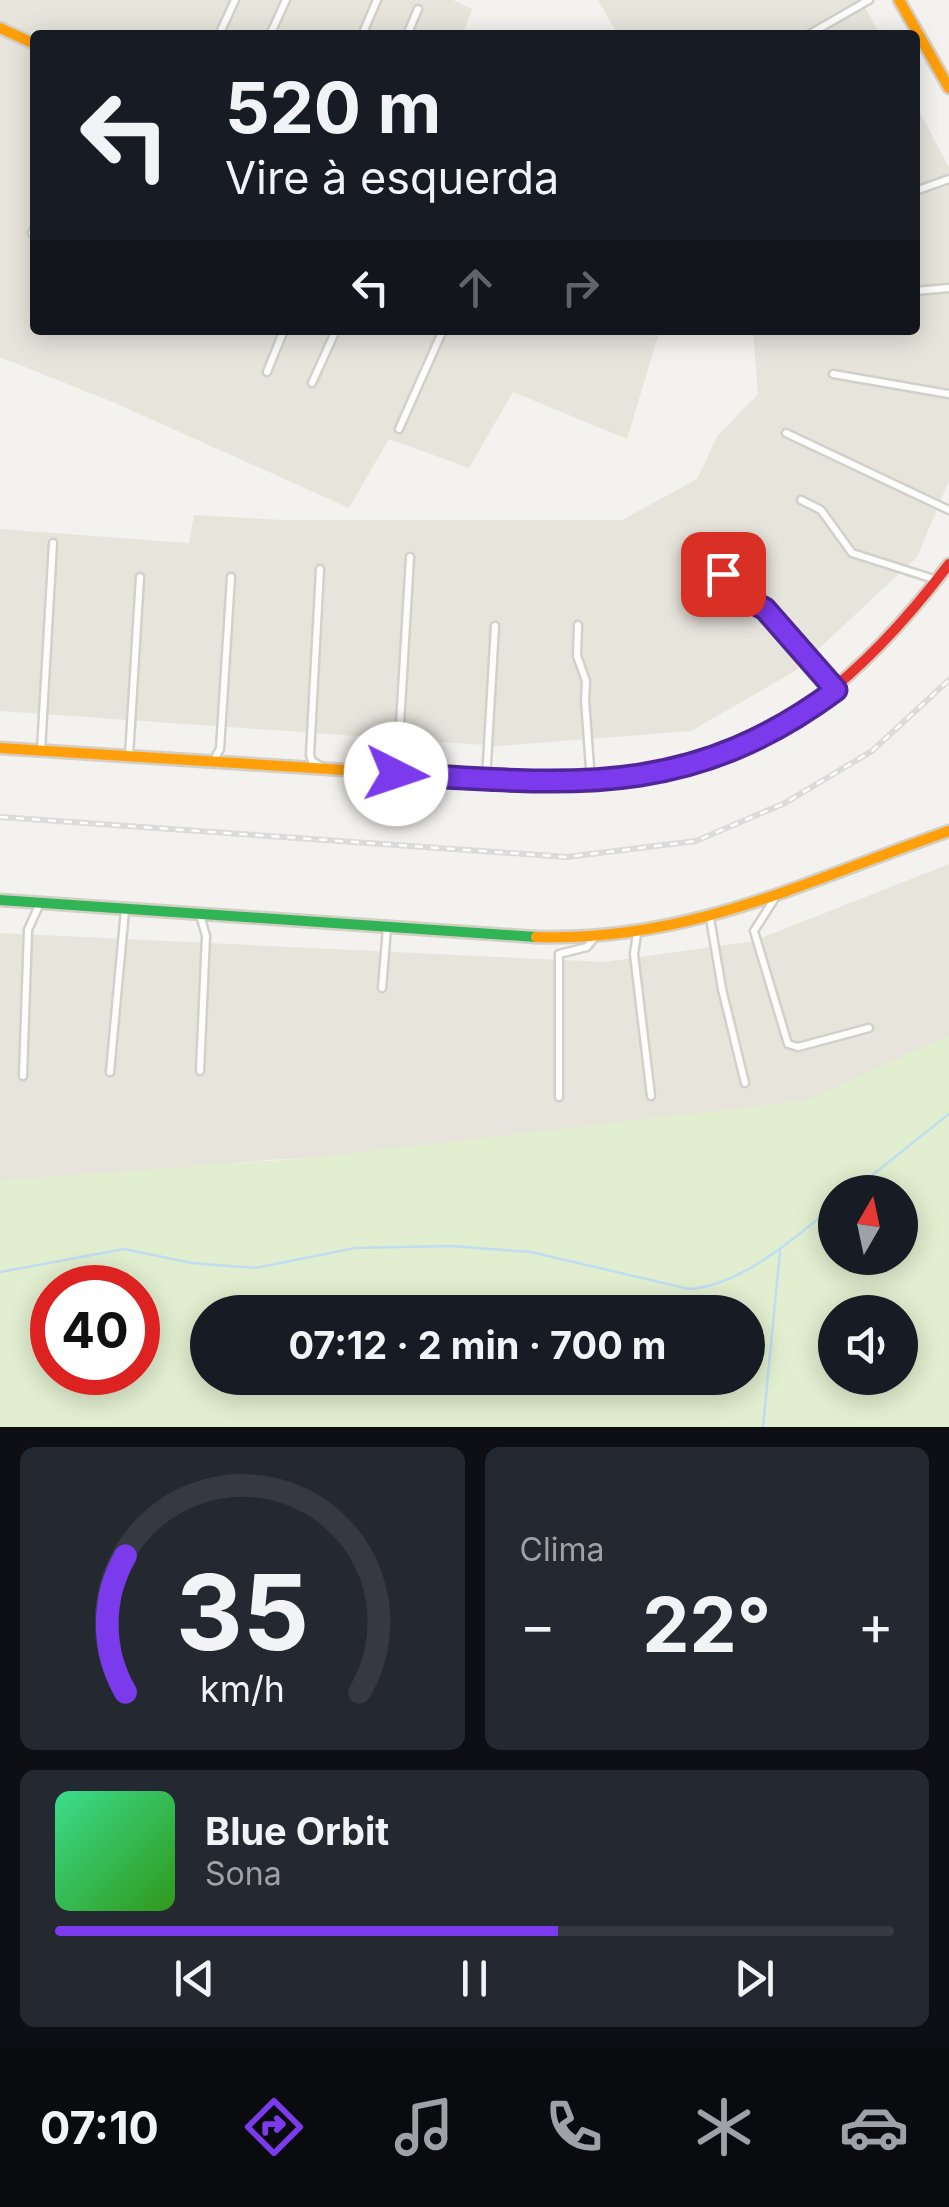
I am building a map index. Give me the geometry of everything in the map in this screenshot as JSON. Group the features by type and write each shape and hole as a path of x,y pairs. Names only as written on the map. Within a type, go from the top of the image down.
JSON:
{"street":[{"path":"222,30 235,0"},
{"path":"272,30 286,0"},
{"path":"364,30 377,0"},
{"path":"817,30 869,0"},
{"path":"900,0 917,30"},
{"path":"409,30 418,10"},
{"path":"0,28 30,42"},
{"path":"920,36 949,88"},
{"path":"920,189 949,179"},
{"path":"920,291 949,288"},
{"path":"268,372 282,335"},
{"path":"312,383 334,335"},
{"path":"399,429 441,335"},
{"path":"833,374 949,394"},
{"path":"786,433 949,510"},
{"path":"800,500 821,510 852,552 938,580"},
{"path":"41,750 53,543"},
{"path":"396,774 410,557"},
{"path":"0,748 486,780 592,782 669,770 720,755 784,726 836,690 906,623 949,564"},
{"path":"320,569 310,755 314,763 328,768"},
{"path":"723,574 742,596 765,609 836,690"},
{"path":"130,756 140,577"},
{"path":"212,761 220,749 231,577"},
{"path":"578,625 577,656 586,681 592,782"},
{"path":"486,780 495,626"},
{"path":"220,749 228,762"},
{"path":"0,900 387,928 543,937 624,934 636,938 776,897 949,832"},
{"path":"776,897 754,931 788,1044 798,1048 869,1028"},
{"path":"22,1076 28,930 40,904"},
{"path":"110,1072 125,909"},
{"path":"200,914 206,936 200,1072"},
{"path":"206,936 223,916"},
{"path":"710,918 718,972 746,1083"},
{"path":"382,988 387,928"},
{"path":"559,1097 559,954 587,947 596,936"},
{"path":"636,938 651,1096"}],"shaded area":[{"path":"0,0 453,0 472,9 465,30 30,30 30,335 658,335 627,439 513,392 469,468 389,439 349,508 115,403 0,357"},
{"path":"598,0 861,0 877,30 615,30"},
{"path":"920,113 949,168 949,481 917,557 795,671 691,731 498,746 0,711 0,529 189,543 194,515 283,520 622,520 697,479 718,435 758,394 753,335 920,335"},
{"path":"949,864 949,1048 713,1136 269,1160 41,1184 0,1183 0,933 604,962 754,941"}],"green space":[{"path":"949,1035 949,1427 0,1427 0,1180 311,1158 808,1100"}],"waterway":[{"path":"872,1175 949,1114"},
{"path":"0,1272 124,1249 192,1263 255,1268 355,1248 452,1246 531,1252 689,1289 709,1286 748,1270 818,1219"},
{"path":"763,1427 780,1251"}],"railway":[{"path":"0,817 567,857 696,841 785,803 872,751 949,680"}],"traffic: fast":[{"path":"0,900 536,937"}],"traffic: slow":[{"path":"899,0 916,30"},
{"path":"0,28 30,42"},
{"path":"920,37 949,88"},
{"path":"0,748 532,782 599,781 638,775"},
{"path":"536,937 592,936 697,919 949,831"}],"traffic: jam":[{"path":"638,775 688,765 734,749 815,702 886,639 949,564"}],"route":[{"path":"396,774 568,783 633,777 702,762 739,748 784,726 836,690 765,609 742,596 723,574"}]}
